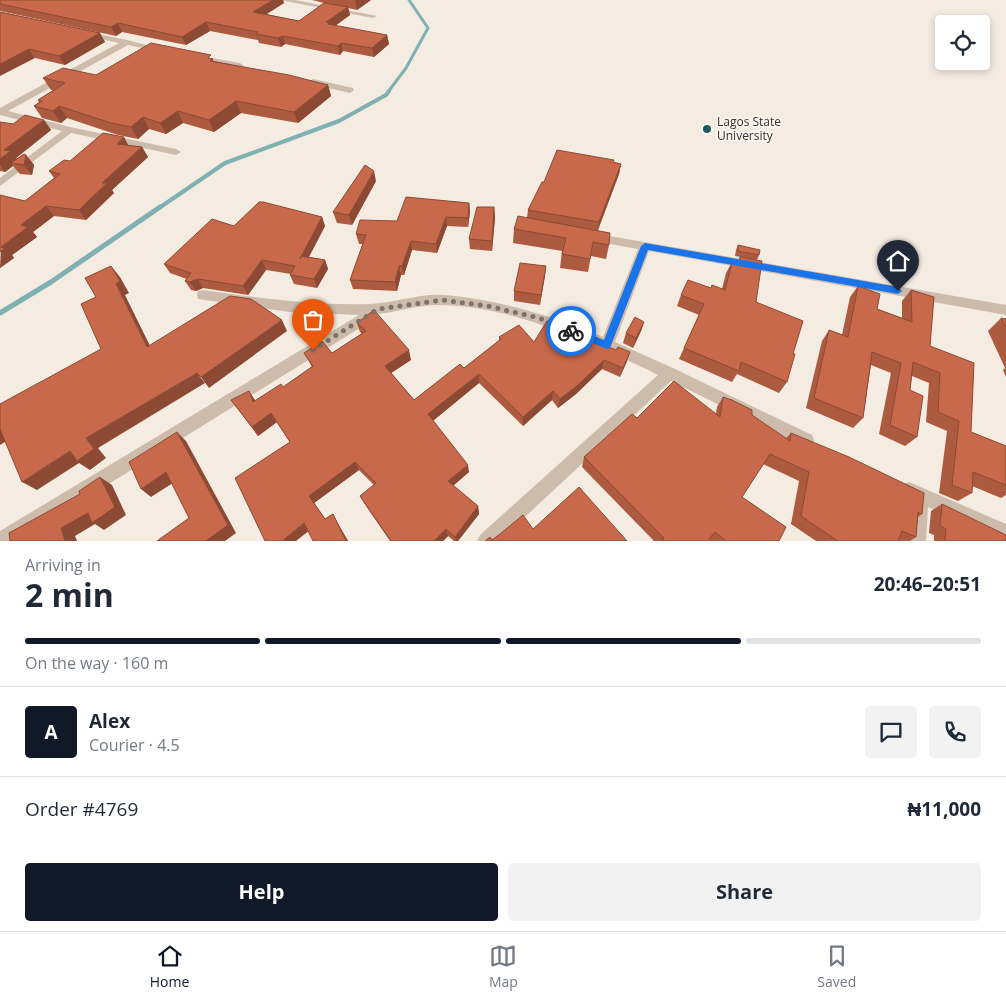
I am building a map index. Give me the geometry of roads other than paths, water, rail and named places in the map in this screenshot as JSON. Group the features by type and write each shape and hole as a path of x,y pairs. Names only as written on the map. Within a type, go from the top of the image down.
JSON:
{"street":[{"path":"283,0 373,16"},
{"path":"78,32 165,50"},
{"path":"0,112 126,42"},
{"path":"185,55 253,69"},
{"path":"301,80 350,90"},
{"path":"0,112 69,130 176,152"},
{"path":"0,183 69,130"},
{"path":"578,235 1006,310"},
{"path":"607,345 645,246"},
{"path":"204,295 278,307 326,310 378,309 442,300 488,306 539,318 670,373 822,448"},
{"path":"0,541 378,309"},
{"path":"486,541 670,373"},
{"path":"894,482 921,496 1006,533"},
{"path":"917,541 921,496"}],"waterway":[{"path":"388,92 406,68 428,28 409,0"},
{"path":"159,208 225,163 339,121 386,95 389,91"},
{"path":"0,313 51,282 160,207"}],"place":[{"name":"Lagos State University","path":"707,129"}]}
